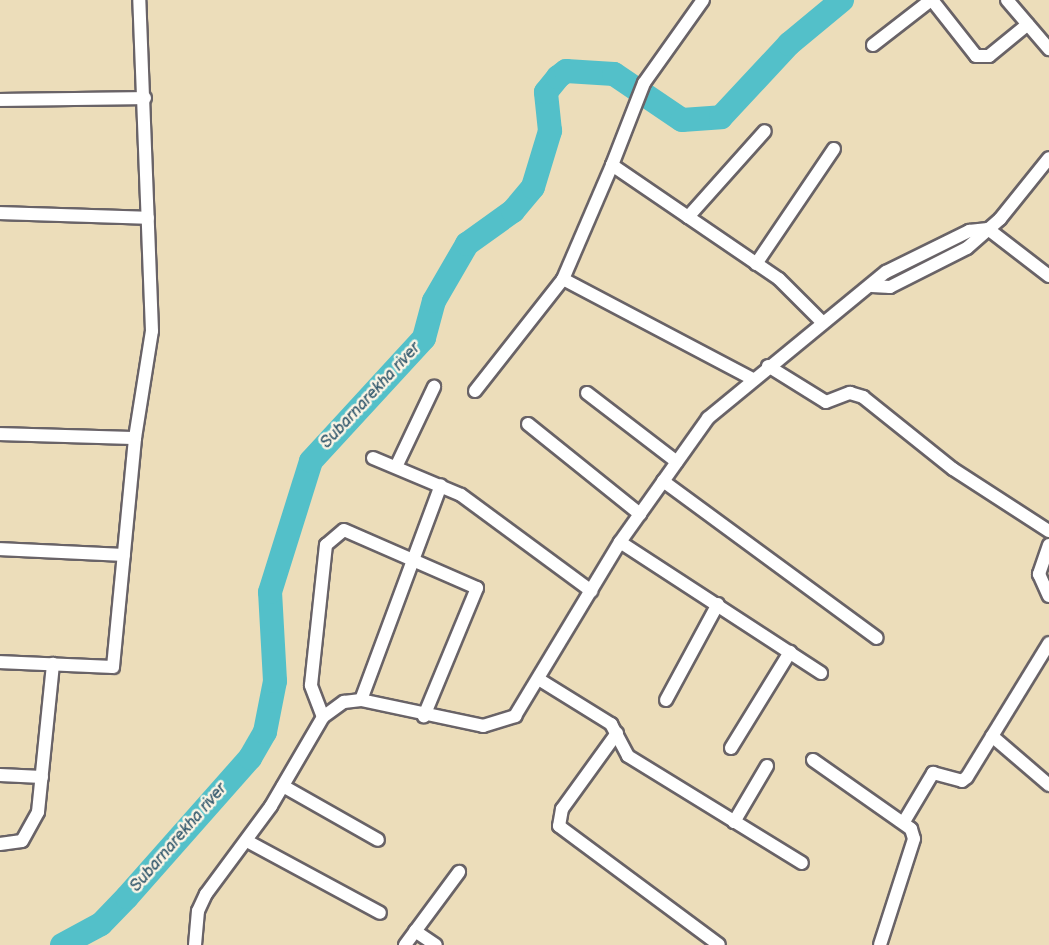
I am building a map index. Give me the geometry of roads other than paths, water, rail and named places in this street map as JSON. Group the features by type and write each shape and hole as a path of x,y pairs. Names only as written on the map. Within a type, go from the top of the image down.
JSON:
{"street":[{"path":"0,662 113,667 135,438 152,331 139,0"},
{"path":"475,391 563,279 612,165 631,107 644,83 703,0"},
{"path":"873,45 932,0 976,56 989,56 1028,24"},
{"path":"1007,0 1049,49"},
{"path":"0,100 144,98"},
{"path":"688,218 765,130"},
{"path":"756,264 834,149"},
{"path":"195,945 202,902 247,841 283,786 323,717 333,707 361,700 424,716 500,724 515,716 540,680 620,542 708,418 768,366 872,286 890,287 967,248 988,229 1049,158"},
{"path":"612,165 756,264 796,294 823,323"},
{"path":"0,213 148,218"},
{"path":"988,229 1049,276"},
{"path":"563,279 753,379"},
{"path":"768,366 826,402 850,393 863,397 953,469 1049,530"},
{"path":"396,467 434,387"},
{"path":"587,393 677,462"},
{"path":"528,424 640,514"},
{"path":"0,434 135,438"},
{"path":"374,458 441,485 591,591"},
{"path":"663,481 877,638"},
{"path":"361,700 441,485"},
{"path":"323,717 311,685 326,545 344,530 472,584 477,594 424,716"},
{"path":"620,542 821,673"},
{"path":"1049,545 1039,574 1049,596"},
{"path":"0,549 124,555"},
{"path":"666,700 718,604"},
{"path":"905,820 933,774 962,781 1049,643"},
{"path":"731,748 790,652"},
{"path":"0,844 22,841 32,830 42,777 53,664"},
{"path":"540,680 617,733 628,756 802,863"},
{"path":"617,733 562,809 559,826 718,945"},
{"path":"992,736 1049,785"},
{"path":"813,760 905,820 914,839 880,945"},
{"path":"734,822 767,766"},
{"path":"0,775 42,777"},
{"path":"283,786 378,840"},
{"path":"247,841 380,913"},
{"path":"405,945 459,872"},
{"path":"415,931 436,945"}],"waterway":[{"name":"Subarnarekha river","path":"62,945 101,924 127,897 250,758 265,732 275,681 270,592 311,461 424,338 434,301 467,244 513,211 533,187 550,131 546,92 558,77 566,71 614,74 682,120 721,117 789,44 842,0"}]}
